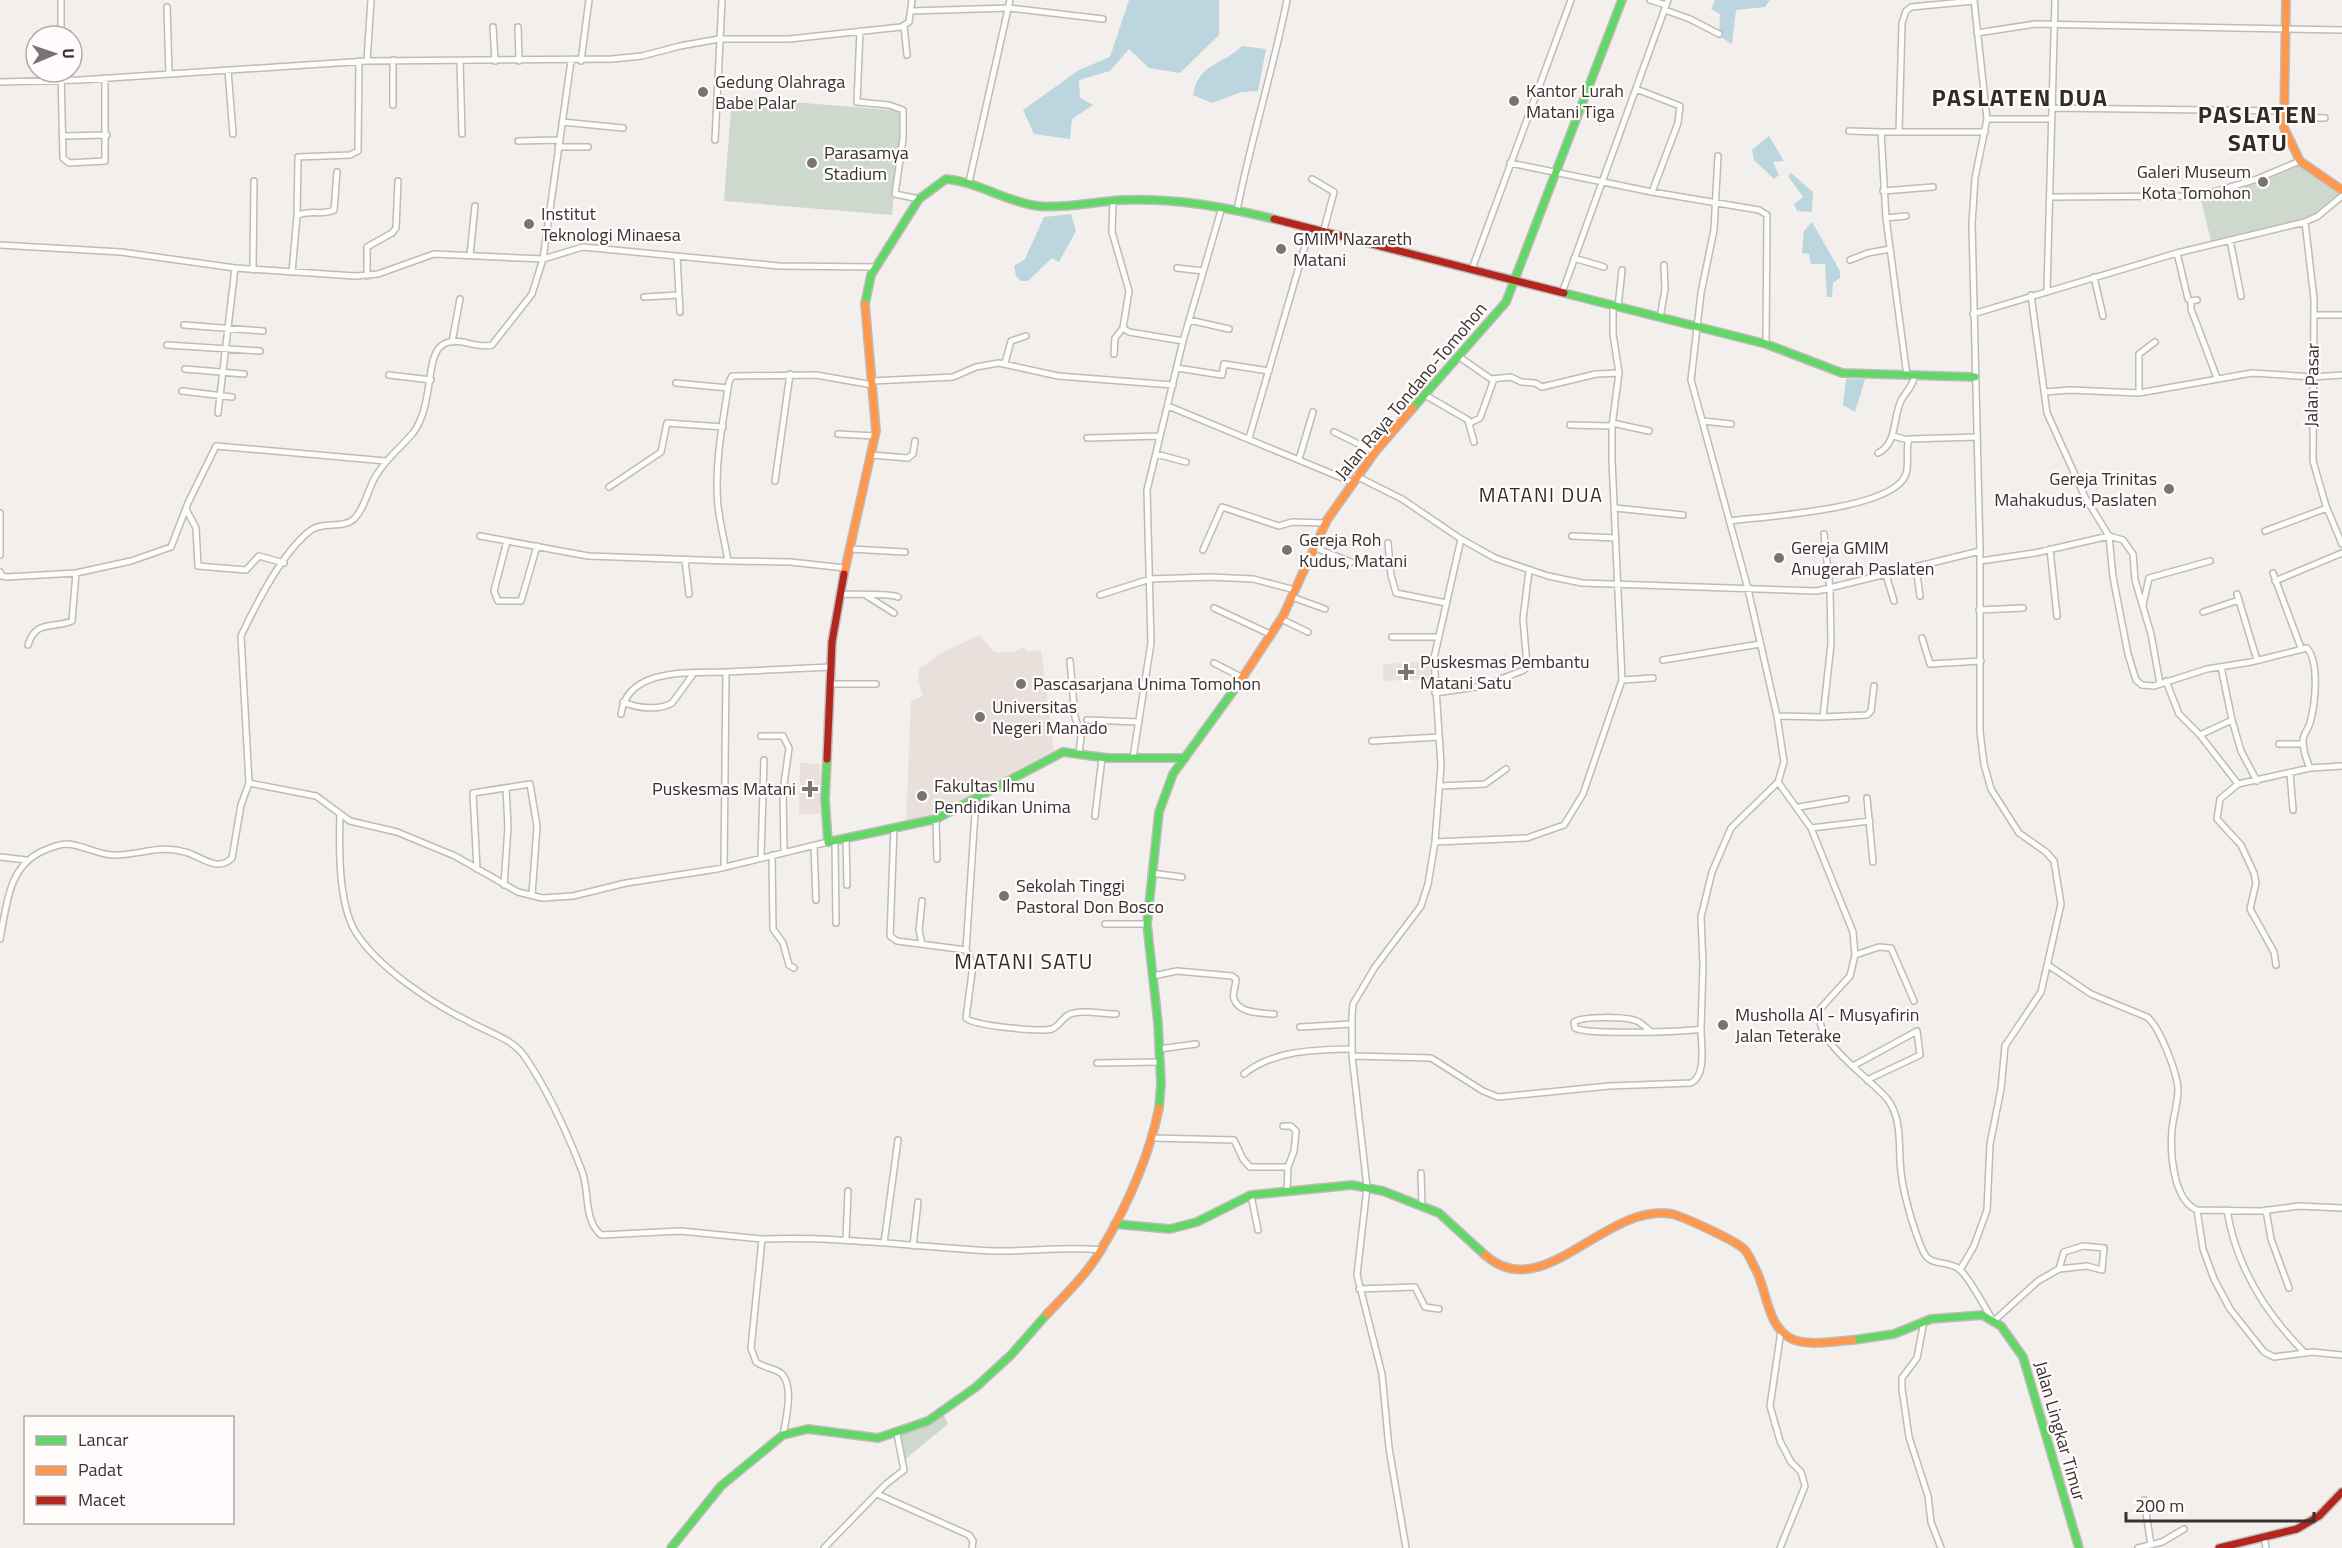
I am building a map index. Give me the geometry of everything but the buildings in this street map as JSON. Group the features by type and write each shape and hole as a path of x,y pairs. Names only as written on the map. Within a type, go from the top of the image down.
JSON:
{"main road":[{"name":"Jalan Raya Tondano-Tomohon","path":"783,1435 801,1429 863,1438 884,1438 927,1421 993,1372 1079,1280 1101,1250 1137,1179 1153,1138 1161,1083 1147,924 1159,812 1173,774 1272,635 1313,547 1354,479 1506,302 1558,173 1622,0"},
{"path":"2286,0 2284,128 2300,161 2342,190"},
{"path":"1185,758 1102,758 1079,753 1059,754 936,819 894,826 832,841 825,799 836,610 875,436 873,383 867,343 866,307 869,279 919,199 946,179 969,182 1015,200 1041,206 1113,200 1185,200 1222,207 1660,318 1697,325 1766,344 1842,373 1975,377"},
{"path":"1115,1224 1159,1230 1187,1226 1251,1194 1352,1185 1367,1187 1439,1213 1497,1265 1514,1270 1530,1270 1550,1263 1631,1217 1666,1213 1744,1249 1762,1285 1770,1313 1781,1331 1798,1341 1855,1340 1894,1334 1924,1321 1976,1316 1993,1319"},
{"name":"Jalan Lingkar Timur","path":"1993,1319 2012,1339 2023,1357 2079,1548"},
{"path":"671,1548 721,1486 783,1435"},
{"path":"2219,1548 2305,1525 2319,1516 2342,1492"}],"street":[{"path":"60,0 61,24"},
{"path":"367,61 371,0"},
{"path":"581,61 589,0"},
{"path":"715,140 722,0"},
{"path":"84,79 359,61 581,61 642,56 719,39 789,39 904,26 909,22 912,0"},
{"path":"969,182 1010,0"},
{"path":"1237,210 1248,153 1273,67 1287,0"},
{"path":"1472,269 1571,0"},
{"path":"1650,0 1666,5 1719,34"},
{"path":"2047,290 2055,0"},
{"path":"1899,132 1902,24 1906,10 1911,7 1974,1 1987,119 1974,198 1972,314 1980,551 1981,750 1991,789 2019,833 2046,852 2054,861 2061,904 2040,992 2005,1046 2001,1089 1990,1144 1987,1210 1974,1246 1960,1269"},
{"path":"1562,293 1600,182 1666,5"},
{"path":"167,7 169,74"},
{"path":"911,11 1009,8 1103,19"},
{"path":"1977,33 2028,24 2342,30"},
{"path":"904,26 907,55"},
{"path":"493,27 495,61"},
{"path":"518,27 519,61"},
{"path":"860,31 857,102 889,105 903,110 904,129 895,194 919,199"},
{"path":"393,60 393,105"},
{"path":"292,272 297,216 298,157 350,154 358,151 359,61"},
{"path":"460,61 462,134"},
{"path":"0,857 26,860 56,846 68,844 111,855 175,850 209,863 228,862 233,853 241,804 249,783 246,695 240,643 251,614 284,563 310,531 324,524 342,524 354,519 386,461 420,422 429,398 434,355 439,348 452,342 485,346 496,342 532,294 543,259 571,61"},
{"path":"228,70 233,134"},
{"path":"61,84 63,158 67,162 97,163 103,162 106,158 105,78"},
{"path":"0,82 24,82"},
{"path":"1636,89 1680,106 1678,123 1652,192"},
{"path":"2052,108 2285,114 2325,118"},
{"path":"1987,119 2052,119"},
{"path":"562,123 623,128"},
{"path":"1849,131 1985,132"},
{"path":"1878,453 1893,436 1903,397 1910,391 1911,376 1886,218 1881,132"},
{"path":"62,136 106,135"},
{"path":"518,141 588,147"},
{"path":"1352,1056 1431,1058 1491,1095 1514,1097 1565,1089 1691,1083 1698,1077 1703,965 1701,916 1712,872 1731,828 1778,782 1784,762 1777,716 1748,589 1690,371 1714,230 1719,156"},
{"path":"2050,197 2200,196 2257,179 2300,161"},
{"path":"1510,163 1652,192 1759,210 1767,215 1766,344"},
{"path":"297,216 301,213 328,213 334,210 336,172"},
{"path":"1312,179 1334,192 1323,233"},
{"path":"253,270 254,181"},
{"path":"367,276 367,247 393,233 396,228 398,181"},
{"path":"1883,191 1933,187"},
{"path":"1972,314 2177,253 2305,222 2325,211 2342,196"},
{"path":"1113,200 1112,232 1129,291 1122,328 1115,338 1114,354"},
{"path":"470,255 475,206"},
{"path":"1133,758 1151,643 1147,490 1183,341 1222,207"},
{"path":"1886,218 1906,216"},
{"name":"Jalan Pasar","path":"2305,222 2311,260 2314,315 2313,460 2327,508 2342,544"},
{"path":"1249,438 1310,229"},
{"path":"2230,240 2241,296"},
{"path":"0,244 121,252 253,270 367,276 434,254 543,259 583,247 779,267 877,267"},
{"path":"1850,260 1868,253 1890,249"},
{"path":"2177,253 2188,298"},
{"path":"677,256 680,312"},
{"path":"1574,258 1604,267"},
{"path":"1660,318 1665,289 1664,265"},
{"path":"218,413 235,268"},
{"path":"1177,268 1203,271"},
{"path":"1435,842 1527,838 1564,825 1583,794 1622,680 1612,425 1619,373 1613,334 1622,270"},
{"path":"2094,278 2103,316"},
{"path":"644,297 679,295"},
{"path":"2031,295 2047,413 2085,497 2109,536 2113,577 2131,667 2136,680 2142,685 2160,684 2207,669 2257,660 2301,648 2310,651 2314,671 2310,722 2302,738 2310,768"},
{"path":"452,342 460,299"},
{"path":"2197,300 2191,301 2191,309 2217,378"},
{"path":"2314,315 2342,315"},
{"path":"1189,320 1229,329"},
{"path":"184,325 263,331"},
{"path":"1122,328 1129,332 1183,341"},
{"path":"1005,363 1011,341 1026,336"},
{"path":"2139,393 2139,354 2155,342"},
{"path":"167,345 260,351"},
{"path":"1458,356 1494,379 1511,377 1521,382 1535,382 1542,387 1596,374 1619,373"},
{"path":"728,561 718,507 723,427 728,388 732,376 816,375 873,383 943,379 961,375 988,364 1005,363 1058,376 1173,385"},
{"path":"1177,368 1222,375 1224,364 1269,371"},
{"path":"185,369 244,374"},
{"path":"2045,392 2070,390 2139,393 2217,378 2265,372 2313,377 2342,375"},
{"path":"775,481 790,374"},
{"path":"389,375 430,380"},
{"path":"1470,423 1480,418 1494,379"},
{"path":"676,383 728,388"},
{"path":"182,391 232,397"},
{"path":"1425,395 1464,417 1470,423 1474,442"},
{"path":"1168,406 1402,499 1461,539 1495,558 1529,571 1564,580 1748,589 1830,589 1980,551"},
{"path":"1299,459 1313,412"},
{"path":"1703,421 1731,424"},
{"path":"609,487 661,452 667,423 723,427"},
{"path":"1570,426 1612,425 1649,431"},
{"path":"1334,432 1375,452"},
{"path":"838,434 875,436"},
{"path":"1087,438 1160,436"},
{"path":"1893,436 1908,440 1924,436 1977,437"},
{"path":"1730,521 1810,511 1852,502 1889,490 1900,483 1905,476 1908,440"},
{"path":"872,455 908,458 913,454 915,441"},
{"path":"0,572 2,576 8,577 76,573 131,561 171,547 216,446 386,461"},
{"path":"1156,454 1186,462"},
{"path":"1203,549 1222,507 1279,526 1292,522 1326,523"},
{"path":"1615,508 1683,515"},
{"path":"2265,531 2327,508"},
{"path":"186,509 196,528 198,566 246,570 259,556 284,563"},
{"path":"0,513 0,555"},
{"path":"1822,717 1831,644 1830,589 1824,534"},
{"path":"480,536 588,556 790,562 845,568"},
{"path":"1572,536 1616,538"},
{"path":"1980,561 2109,536 2123,540 2131,549 2136,587 2143,607 2160,684"},
{"path":"1406,1548 1389,1448 1382,1374 1359,1289 1358,1253 1367,1187 1352,1056 1353,1004 1389,946 1424,900 1435,842 1440,786 1434,658 1461,539"},
{"path":"507,541 494,591 498,601 503,603 521,600 537,546"},
{"path":"1388,543 1391,575 1396,593 1446,603"},
{"path":"1313,547 1352,562"},
{"path":"850,549 905,552"},
{"path":"2050,549 2057,616"},
{"path":"2276,581 2342,553"},
{"path":"685,560 689,594"},
{"path":"2143,607 2150,578 2210,561"},
{"path":"1916,567 1920,596"},
{"path":"1434,693 1484,686 1524,670 1527,665 1523,619 1529,571"},
{"path":"28,645 31,635 40,627 72,621 76,573"},
{"path":"2273,573 2301,648"},
{"path":"1886,574 1893,601"},
{"path":"1100,595 1150,579 1210,577 1253,579 1293,593 1325,609"},
{"path":"840,594 867,596 890,594 898,597"},
{"path":"2237,594 2257,660"},
{"path":"867,596 894,614"},
{"path":"2203,612 2240,600"},
{"path":"1214,608 1272,635"},
{"path":"1979,610 2023,608"},
{"path":"1281,619 1308,632"},
{"path":"1392,637 1438,637"},
{"path":"1922,638 1930,664 1981,661"},
{"path":"1663,660 1760,644"},
{"path":"1070,661 1075,717 1081,737 1079,753"},
{"path":"1214,663 1241,677"},
{"path":"621,714 623,702 635,687 673,674 831,667"},
{"path":"2221,667 2241,751 2257,781"},
{"path":"724,867 726,672"},
{"path":"623,702 655,708 666,706 672,703 694,673"},
{"path":"1622,680 1653,678"},
{"path":"2166,681 2179,714 2200,735 2238,784"},
{"path":"830,684 876,684"},
{"path":"1777,716 1868,716 1871,711 1874,686"},
{"path":"1087,720 1139,722"},
{"path":"2200,735 2232,720"},
{"path":"761,736 781,735 787,740 784,851"},
{"path":"1372,741 1439,738"},
{"path":"2279,744 2303,744"},
{"path":"1095,816 1102,758"},
{"path":"761,858 764,760"},
{"path":"2276,965 2274,952 2250,909 2256,883 2251,865 2241,845 2217,819 2220,799 2238,784 2310,768 2342,766"},
{"path":"1440,786 1485,784 1506,769"},
{"path":"2290,773 2293,810"},
{"path":"1778,782 1799,807 1811,828 1851,924 1855,955 1850,976 1820,1009 1819,1018 1827,1037 1892,1106 1901,1143 1901,1173 1923,1252 1933,1262 1960,1269 1993,1319 2038,1281 2059,1269 2087,1266 2102,1271 2104,1248 2083,1246 2069,1249 2062,1256 2059,1269"},
{"path":"249,783 316,796 357,824 397,832 455,856 504,885 542,897 573,896 618,885 724,867 832,841 836,923"},
{"path":"477,869 473,793 530,784 537,826 532,895"},
{"path":"504,885 508,827 506,788"},
{"path":"966,950 976,796"},
{"path":"1867,798 1873,862"},
{"path":"1799,807 1846,799"},
{"path":"340,814 341,878 353,929 366,946 413,987 452,1013 512,1043 524,1056 545,1091 583,1173 592,1227 601,1235 680,1231 762,1239 846,1239 912,1246 1013,1251 1077,1248 1101,1250"},
{"path":"936,819 937,859"},
{"path":"1811,828 1870,821"},
{"path":"894,826 890,936 897,941 966,950 972,957 973,965 965,1014 968,1021 1047,1029 1055,1027 1074,1012 1116,1014"},
{"path":"846,838 848,885"},
{"path":"814,846 816,900"},
{"path":"771,855 773,929 783,943 789,965 794,968"},
{"path":"0,939 12,884 26,860"},
{"path":"1151,873 1182,877"},
{"path":"921,944 922,901"},
{"path":"1105,924 1147,924"},
{"path":"1855,955 1879,947 1892,948 1914,1001"},
{"path":"2048,965 2076,986 2147,1017 2155,1026 2177,1084 2172,1150 2177,1181 2185,1200 2197,1210 2206,1258 2222,1296 2239,1322 2269,1356 2278,1358 2305,1353 2342,1355"},
{"path":"1153,976 1177,971 1233,976 1236,980 1234,998 1239,1006 1252,1012 1274,1014"},
{"path":"1650,1031 1640,1022 1630,1019 1579,1019 1574,1023 1575,1028 1580,1030 1650,1031 1701,1029"},
{"path":"1300,1027 1352,1024"},
{"path":"1853,1066 1917,1031 1920,1055 1868,1080"},
{"path":"1159,1048 1196,1044"},
{"path":"1244,1074 1255,1065 1301,1051 1352,1049"},
{"path":"1097,1064 1160,1062"},
{"path":"1283,1126 1291,1126 1296,1131 1294,1151 1288,1167 1287,1191"},
{"path":"1153,1138 1228,1138 1234,1140 1242,1159 1250,1167 1288,1167"},
{"path":"884,1243 898,1140"},
{"path":"1421,1173 1422,1205"},
{"path":"846,1239 848,1191"},
{"path":"1251,1194 1258,1230"},
{"path":"912,1246 918,1203"},
{"path":"2197,1210 2266,1210 2299,1206 2342,1208"},
{"path":"2227,1210 2240,1260 2256,1291 2275,1320 2305,1353"},
{"path":"2266,1210 2271,1239 2289,1288"},
{"path":"762,1239 751,1348 756,1362 781,1373 786,1381 787,1408 783,1435"},
{"path":"1359,1289 1414,1287 1425,1307 1439,1309"},
{"path":"1924,1321 1917,1358 1902,1378 1902,1389 1909,1437 1928,1496 1931,1522 1941,1548"},
{"path":"1780,1548 1804,1486 1801,1472 1791,1462 1776,1431 1770,1406 1781,1331"},
{"path":"824,1548 904,1468 897,1434"},
{"path":"877,1494 969,1535 973,1541 972,1548"},
{"path":"2144,1500 2151,1545"},
{"path":"2138,1548 2162,1545 2184,1529"},
{"path":"2264,1536 2266,1548"}],"shaded area":[{"name":"Parasamya Stadium","path":"732,97 902,111 892,215 724,201"},
{"path":"2300,161 2342,190 2342,196 2318,216 2212,245 2200,196"},
{"name":"Universitas Negeri Manado","path":"980,635 996,652 1014,652 1023,647 1027,651 1041,650 1054,750 936,814 906,822 911,701 923,696 918,679 919,669 943,652"},
{"name":"Puskesmas Pembantu Matani Satu","path":"1429,662 1430,679 1383,681 1383,664"},
{"name":"Puskesmas Matani","path":"800,763 820,764 820,814 799,814"},
{"path":"942,1411 948,1424 904,1460 897,1434"}],"water":[{"path":"1129,0 1219,0 1219,35 1180,73 1149,68 1129,49 1110,71 1079,80 1080,98 1093,105 1072,119 1070,139 1034,134 1023,110 1079,70 1110,57"},
{"path":"1715,0 1770,0 1765,7 1736,10 1732,44 1719,36 1720,14 1711,9"},
{"path":"1242,46 1266,49 1258,91 1241,92 1212,103 1193,95 1200,76 1206,70"},
{"path":"1769,136 1784,161 1773,162 1779,175 1774,179 1754,160 1752,150"},
{"path":"1791,173 1813,192 1812,212 1797,211 1794,204 1803,197 1788,176"},
{"path":"1071,214 1076,231 1059,262 1052,258 1028,281 1021,281 1016,276 1014,266 1025,259 1044,217"},
{"path":"1812,222 1840,271 1840,278 1833,283 1832,297 1827,297 1825,264 1811,264 1809,254 1802,253 1804,231"},
{"path":"1846,379 1865,379 1855,412 1843,405"}],"traffic: fast":[{"path":"1413,408 1506,302 1622,0"},
{"path":"865,304 871,275 919,199 946,179 970,184 1015,201 1038,206 1125,200 1163,200 1219,207 1274,219"},
{"path":"1564,293 1766,344 1842,373 1975,377"},
{"path":"1159,1108 1161,1083 1158,1023 1147,924 1159,812 1173,774 1239,683"},
{"path":"827,759 825,799 828,842 936,819 1063,752 1107,758 1185,758"},
{"path":"1115,1224 1170,1229 1197,1222 1251,1195 1352,1185 1383,1191 1439,1213 1485,1255"},
{"path":"671,1548 721,1486 783,1435 808,1429 878,1438 928,1421 976,1387 1011,1355 1047,1314"},
{"path":"1853,1340 1894,1334 1931,1319 1982,1315 2001,1326 2023,1357 2079,1548"}],"traffic: slow":[{"path":"2286,0 2284,128 2300,161 2342,190"},
{"path":"844,574 876,431 865,304"},
{"path":"1239,683 1283,616 1327,520 1375,452 1413,408"},
{"path":"1047,1314 1076,1284 1111,1233 1143,1163 1159,1108"},
{"path":"1485,1255 1507,1268 1529,1269 1552,1262 1623,1223 1647,1214 1672,1214 1722,1235 1745,1250 1760,1278 1772,1316 1782,1332 1790,1338 1812,1343 1853,1340"}],"traffic: jam":[{"path":"1274,219 1564,293"},
{"path":"827,759 832,642 844,574"},
{"path":"2219,1548 2297,1529 2319,1516 2342,1492"}],"place":[{"name":"Gedung Olahraga Babe Palar","path":"703,92"},
{"name":"Kantor Lurah Matani Tiga","path":"1514,101"},
{"name":"Parasamya Stadium","path":"812,163"},
{"name":"Galeri Museum Kota Tomohon","path":"2263,182"},
{"name":"Institut Teknologi Minaesa","path":"529,224"},
{"name":"GMIM Nazareth Matani","path":"1281,249"},
{"name":"Gereja Trinitas Mahakudus, Paslaten","path":"2169,489"},
{"name":"Gereja Roh Kudus, Matani","path":"1287,550"},
{"name":"Gereja GMIM Anugerah Paslaten","path":"1779,558"},
{"name":"Puskesmas Pembantu Matani Satu","path":"1406,672"},
{"name":"Pascasarjana Unima Tomohon","path":"1021,684"},
{"name":"Universitas Negeri Manado","path":"980,717"},
{"name":"Puskesmas Matani","path":"810,789"},
{"name":"Fakultas Ilmu Pendidikan Unima","path":"922,796"},
{"name":"Sekolah Tinggi Pastoral Don Bosco","path":"1004,896"},
{"name":"Musholla Al - Musyafirin Jalan Teterake","path":"1723,1025"}],"district":[{"name":"PASLATEN DUA","path":"2020,98"},
{"name":"PASLATEN SATU","path":"2258,129"},
{"name":"MATANI DUA","path":"1541,495"},
{"name":"MATANI SATU","path":"1024,962"}]}
